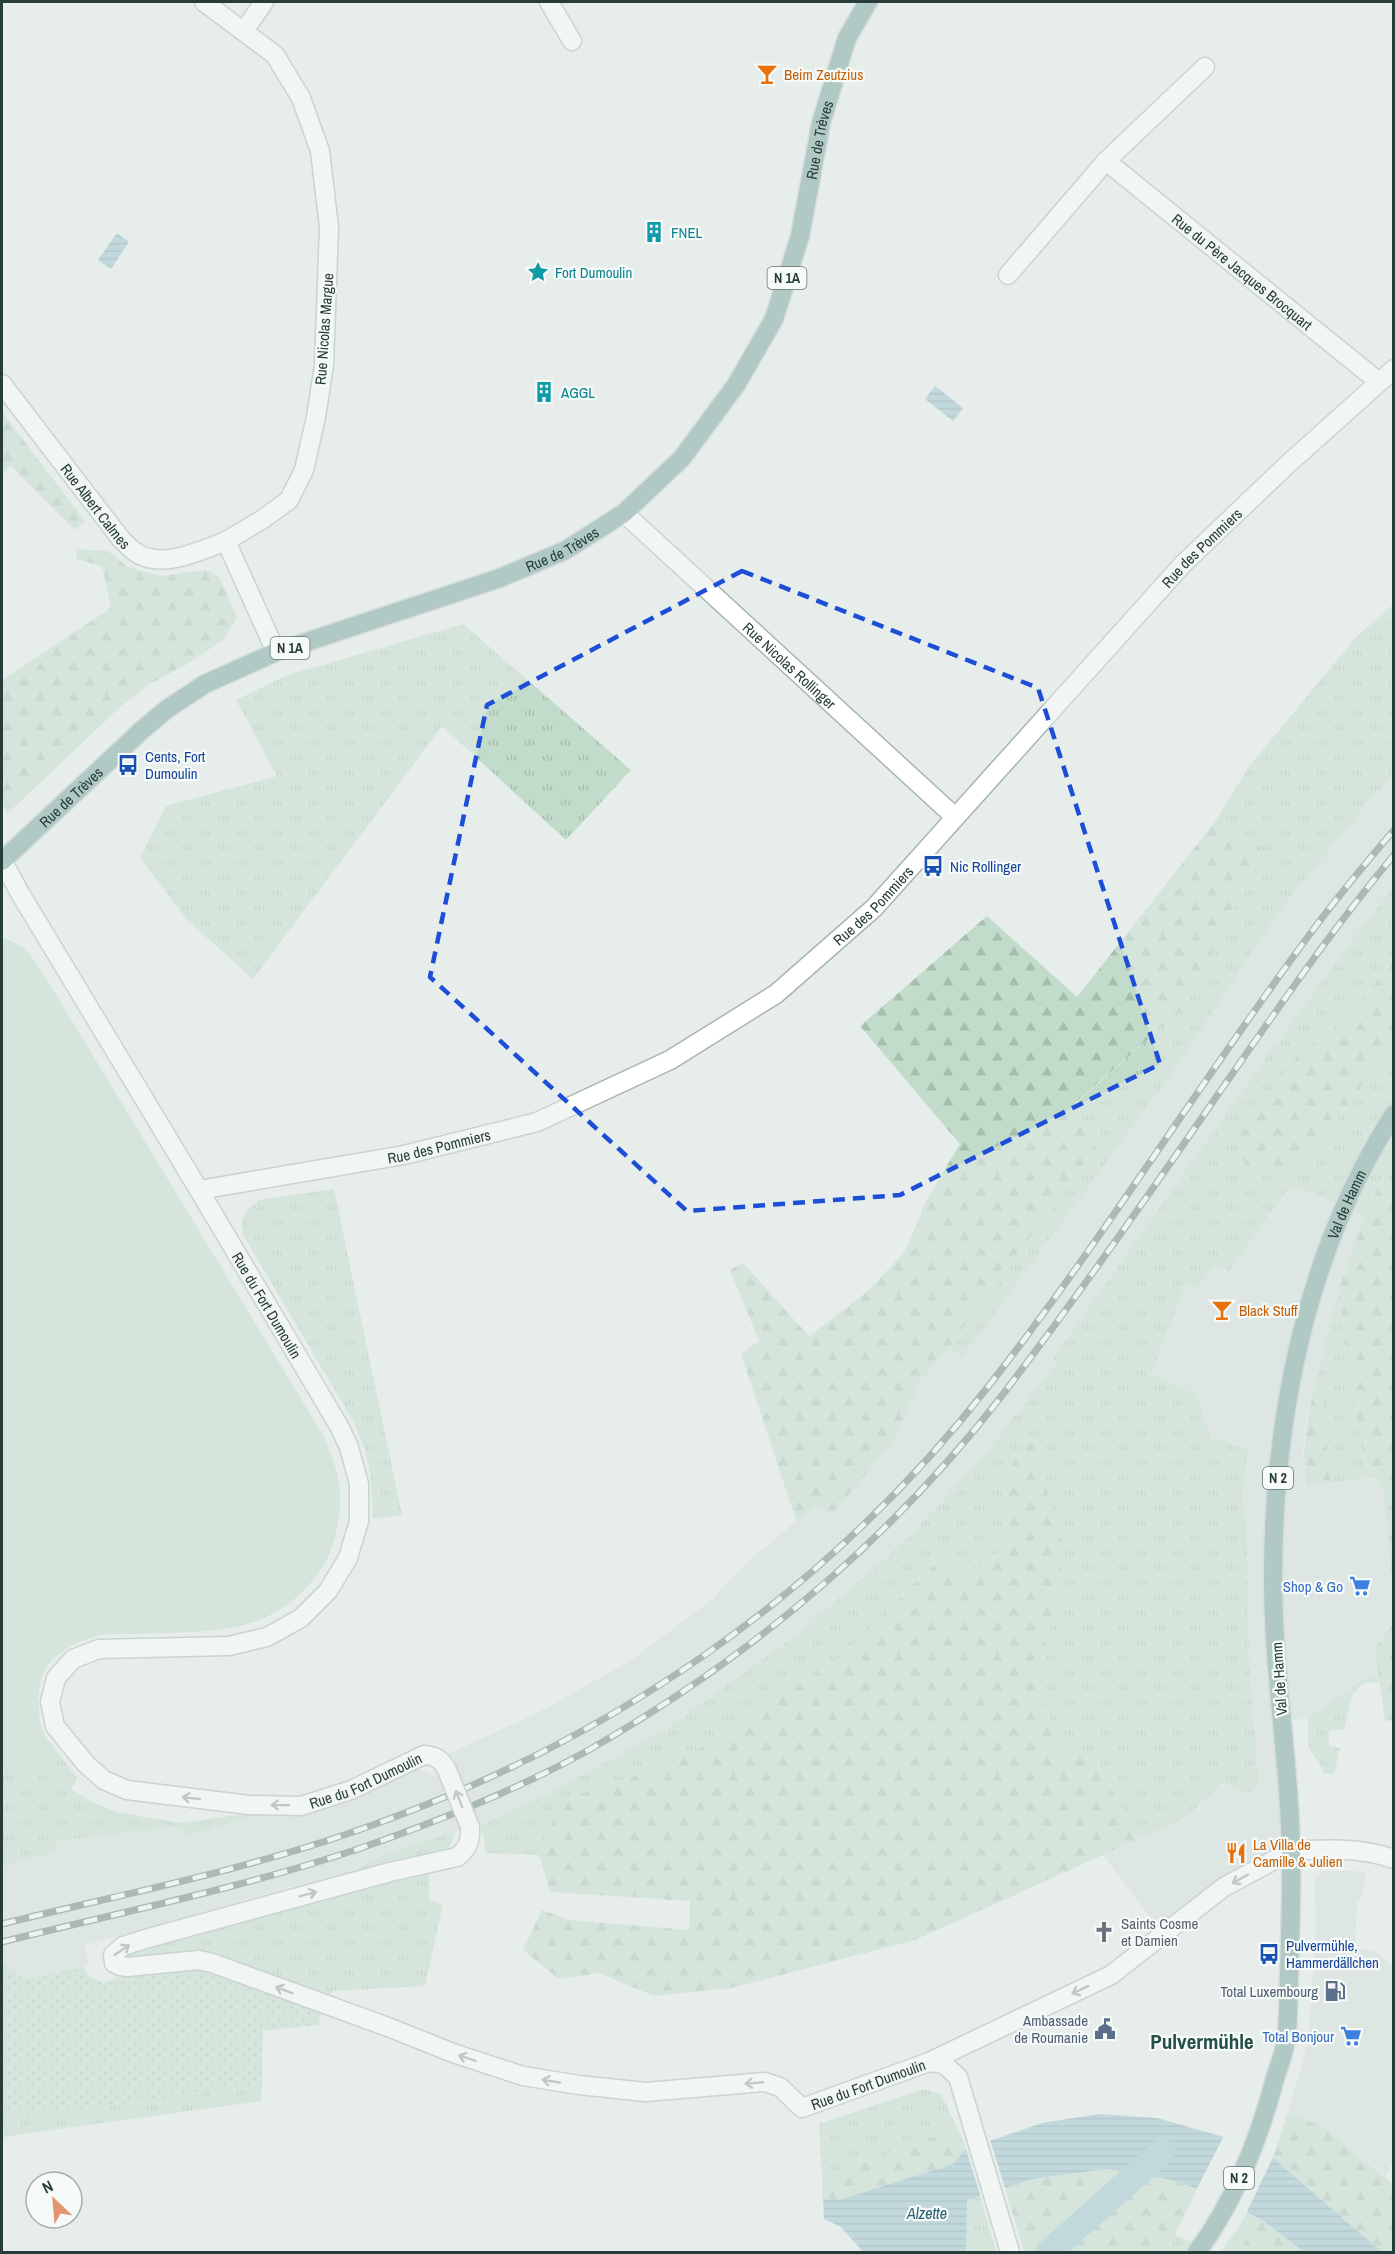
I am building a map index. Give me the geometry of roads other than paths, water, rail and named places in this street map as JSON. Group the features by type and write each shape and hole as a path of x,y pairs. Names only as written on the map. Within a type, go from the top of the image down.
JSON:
{"main road":[{"name":"Rue de Trèves","path":"2,860 142,730 167,709 205,684 276,652 500,578 566,550 624,513 682,458 736,385 774,319 800,236 824,113 847,38 868,2"},
{"name":"Val de Hamm","path":"1199,2250 1232,2192 1250,2154 1268,2104 1286,2040 1291,1851 1277,1669 1273,1579 1276,1501 1283,1428 1296,1352 1316,1281 1336,1226 1366,1160 1394,1114"}],"street":[{"name":"Rue Nicolas Margue","path":"204,2 275,55 301,98 320,151 329,227 324,365 316,417 304,470 289,500 226,541"},
{"path":"244,31 264,2"},
{"path":"549,2 572,41"},
{"path":"1008,275 1106,161 1205,68"},
{"name":"Rue du Père Jacques Brocquart","path":"1106,161 1379,382"},
{"name":"Rue des Pommiers","path":"200,1190 404,1155 537,1122 670,1060 776,994 874,908 1183,564 1288,464 1394,369"},
{"name":"Rue Albert Calmes","path":"2,384 121,539 137,553 158,559 188,556 226,541"},
{"name":"Rue Nicolas Rollinger","path":"624,513 955,817"},
{"path":"226,541 276,652"},
{"name":"Rue du Fort Dumoulin","path":"2,860 200,1190 349,1447 359,1484 358,1521 348,1558 328,1591 301,1618 267,1637 229,1646 99,1649 73,1659 56,1678 50,1702 55,1726 86,1764 104,1780 127,1790 249,1805 301,1806 351,1790 424,1755 434,1756 442,1761 447,1770 470,1827 471,1839 466,1849 458,1857 390,1872 145,1939 117,1950 113,1955 114,1962 127,1967 192,1961 212,1963 453,2053 523,2076 579,2085 646,2092 765,2082 780,2087 802,2108 929,2062 944,2064 958,2077 1010,2253"},
{"path":"929,2062 1111,1975 1224,1887 1291,1851 1338,1848 1381,1854 1394,1859"}],"water":[{"path":"117,233 129,242 111,269 98,260"},
{"path":"935,386 963,408 953,421 925,399"},
{"name":"Alzette","path":"1099,2114 1157,2118 1227,2138 1273,2158 1382,2252 1304,2252 1262,2220 1197,2189 1172,2180 1107,2169 1033,2179 967,2200 966,2252 863,2252 841,2227 824,2219 823,2199 839,2200 953,2164 966,2149 1042,2123"}],"waterway":[{"path":"1049,2252 1162,2152"}],"railway":[{"path":"2,1924 264,1860 350,1833 444,1797 535,1756 621,1709 704,1655 783,1596 857,1531 927,1460 991,1383 1112,1217 1307,938 1394,830"},
{"path":"2,1942 270,1876 358,1849 446,1817 560,1766 587,1751 647,1715 760,1636 865,1547 914,1498 1004,1393 1105,1255 1296,983 1394,855"}],"place":[{"name":"Beim Zeutzius","path":"767,74"},
{"name":"FNEL","path":"654,232"},
{"name":"Fort Dumoulin","path":"538,272"},
{"name":"AGGL","path":"544,392"},
{"name":"Cents, Fort Dumoulin","path":"128,765"},
{"name":"Nic Rollinger","path":"933,866"},
{"name":"Black Stuff","path":"1222,1310"},
{"name":"Shop & Go","path":"1360,1586"},
{"name":"La Villa de Camille & Julien","path":"1236,1853"},
{"name":"Saints Cosme et Damien","path":"1104,1932"},
{"name":"Pulvermühle, Hammerdällchen","path":"1269,1954"},
{"name":"Total Luxembourg","path":"1335,1991"},
{"name":"Ambassade de Roumanie","path":"1105,2029"},
{"name":"Total Bonjour","path":"1351,2036"}],"district":[{"name":"Pulvermühle","path":"1202,2041"}]}
